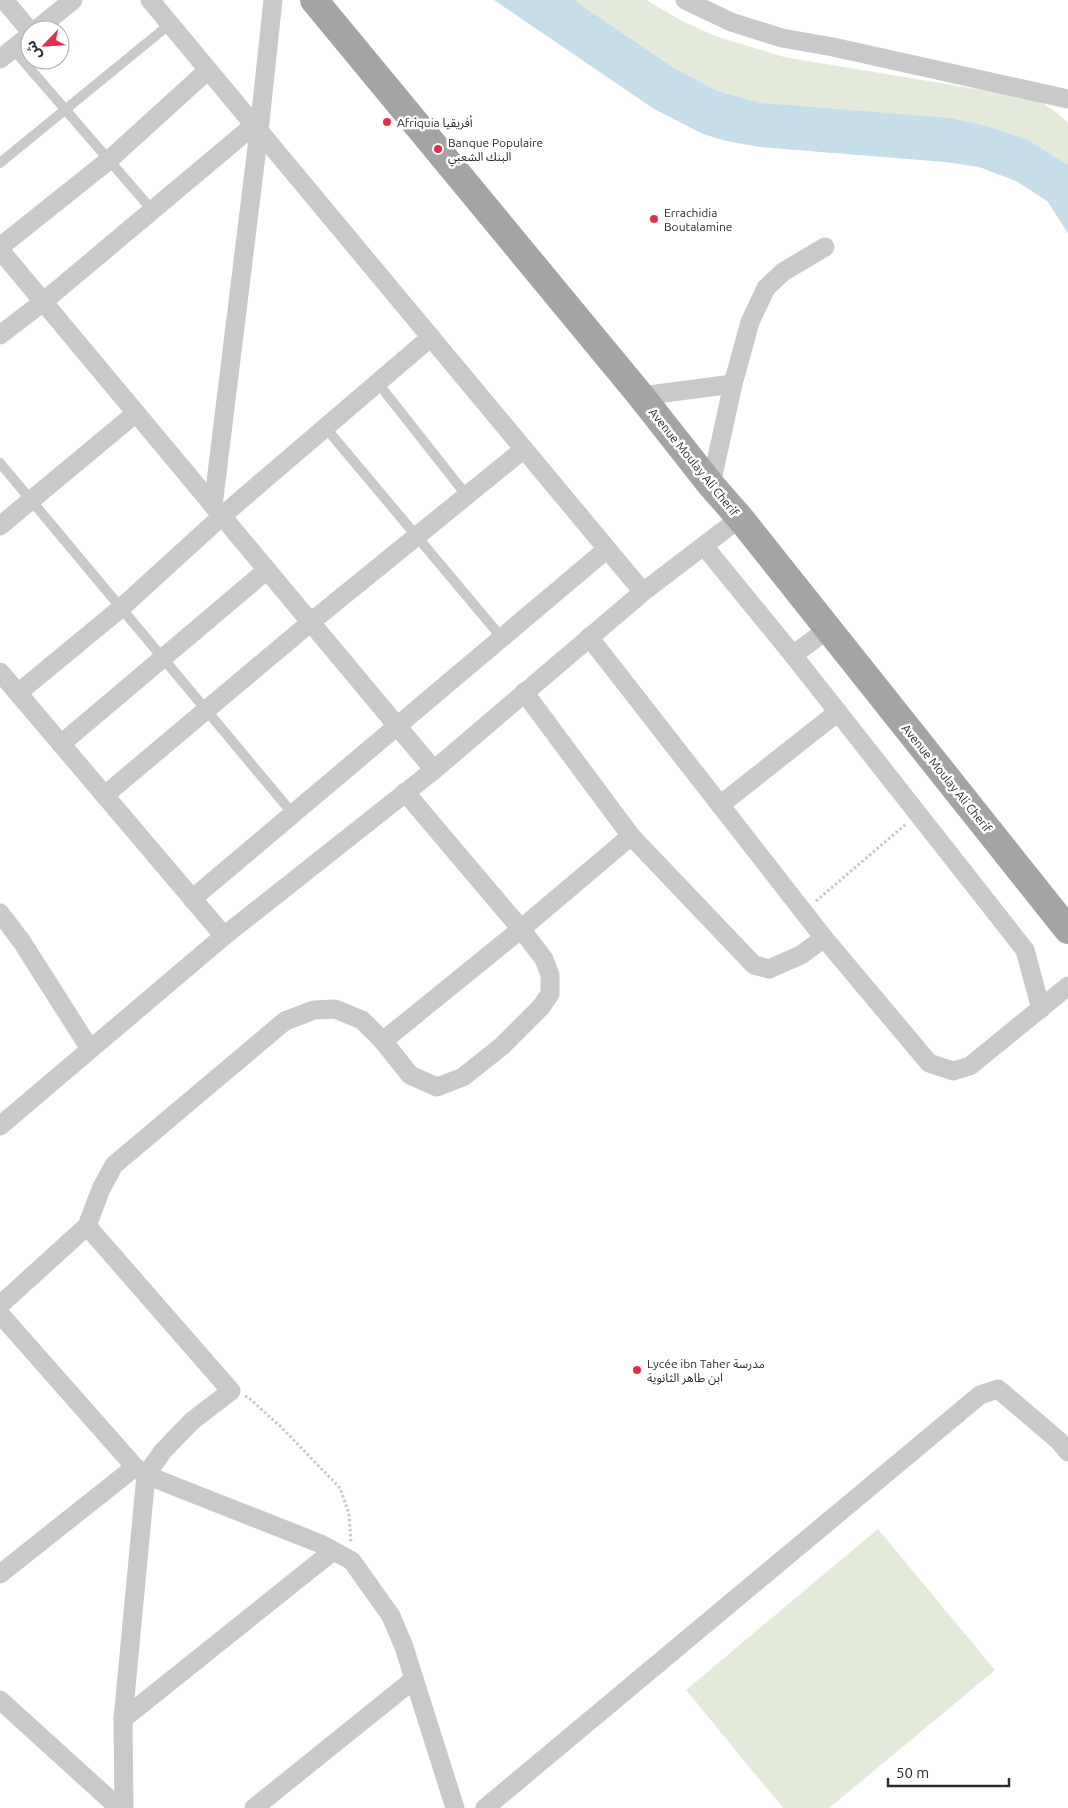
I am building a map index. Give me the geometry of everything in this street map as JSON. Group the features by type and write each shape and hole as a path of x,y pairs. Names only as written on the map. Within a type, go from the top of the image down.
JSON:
{"main road":[{"name":"Avenue Moulay Ali Cherif","path":"314,0 740,518 1068,930"}],"street":[{"path":"4,0 20,20"},
{"path":"43,20 52,6 73,0"},
{"path":"150,0 643,592"},
{"path":"218,511 257,128 273,0"},
{"path":"697,2 731,22 782,38 833,47 1065,102"},
{"path":"6,54 20,42"},
{"path":"208,70 109,160 0,249 434,770"},
{"path":"0,335 43,302 152,210 257,128"},
{"path":"711,485 732,384 750,322 766,288 783,272 825,247"},
{"path":"18,693 121,608 218,511 325,427 431,337"},
{"path":"641,396 732,384"},
{"path":"0,526 136,413"},
{"path":"104,795 311,622 524,449"},
{"path":"0,1126 224,936 434,770 643,592 740,518"},
{"path":"704,546 838,712 1025,950 1041,1009"},
{"path":"192,899 607,549"},
{"path":"61,744 267,570"},
{"path":"792,655 828,629"},
{"path":"590,637 803,912 928,1063 953,1070 970,1066 1068,986"},
{"path":"0,672 224,936"},
{"path":"524,692 631,836 754,965 769,969 801,955 824,938"},
{"path":"720,805 838,712"},
{"path":"0,1305 87,1226 101,1189 114,1165 284,1021 314,1010 335,1009 362,1020 383,1041 410,1075 437,1087 463,1077 502,1046 541,1007 550,994 550,975 544,959 521,929 405,792"},
{"path":"383,1041 521,929 631,836"},
{"path":"0,913 22,942 90,1049"},
{"path":"0,1574 140,1471 163,1451 192,1421 231,1391 87,1226"},
{"path":"0,1314 140,1471 321,1544 352,1561 391,1616 404,1647 455,1808"},
{"path":"485,1808 980,1395 998,1388 1065,1443"},
{"path":"124,1808 123,1719 140,1471"},
{"path":"123,1719 333,1551"},
{"path":"254,1808 414,1680"},
{"path":"0,1700 119,1808"}],"lane":[{"path":"0,163 170,24"},
{"path":"6,54 65,109 152,210"},
{"path":"377,382 467,496"},
{"path":"325,427 502,638"},
{"path":"0,463 293,814"}],"path":[{"path":"803,912 918,814"},
{"path":"231,1391 249,1398 281,1427 340,1488 349,1514 352,1561"}],"green space":[{"path":"574,0 646,0 682,21 715,36 784,57 1036,99 1056,112 1068,123 1068,165 1028,140 990,127 761,103 718,91 674,68"},
{"path":"878,1529 995,1670 829,1808 783,1808 686,1690"}],"water":[{"path":"494,0 574,0 674,68 718,91 761,103 950,118 990,127 1028,140 1068,165 1068,233 1047,201 1016,181 979,167 945,162 760,147 726,141 703,134 654,109"}],"place":[{"name":"Afriquia أفريقيا","path":"387,122"},
{"name":"Banque Populaire البنك الشعبي","path":"438,149"},
{"name":"Errachidia Boutalamine","path":"654,219"},
{"name":"Lycée ibn Taher مدرسة ابن طاهر الثانوية","path":"637,1370"}]}
